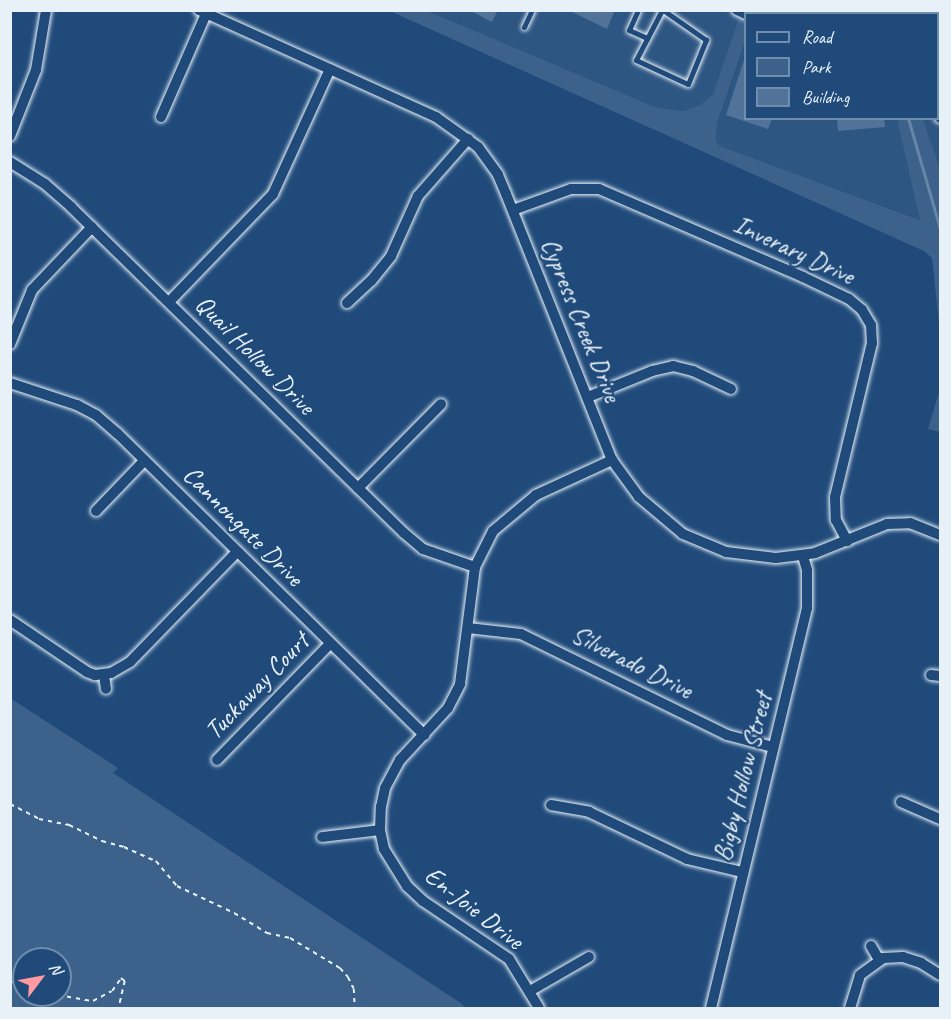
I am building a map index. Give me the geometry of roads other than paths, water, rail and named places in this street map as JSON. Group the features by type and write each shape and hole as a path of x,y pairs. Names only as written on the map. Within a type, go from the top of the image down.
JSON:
{"street":[{"path":"10,136 36,70 42,49 46,10"},
{"path":"161,117 202,12"},
{"name":"Cypress Creek Drive","path":"202,12 436,117 468,139 488,159 513,210 612,460 639,497 683,534 726,552 776,558 803,556 847,541 869,529 898,522 910,523 940,533"},
{"path":"170,302 273,194 330,69"},
{"path":"347,303 371,281 391,256 418,196 468,139"},
{"name":"Quail Hollow Drive","path":"10,162 45,184 92,227 423,549 475,567"},
{"name":"Inverary Drive","path":"513,210 571,189 599,189 803,277 849,299 862,310 871,326 872,343 835,497 836,520 847,541"},
{"path":"10,344 32,290 92,227"},
{"path":"588,398 652,371 672,366 693,371 731,389"},
{"name":"Cannongate Drive","path":"10,383 54,396 96,415 424,735"},
{"path":"358,488 441,404"},
{"path":"475,567 493,531 519,508 536,495 612,460"},
{"path":"96,511 144,461"},
{"path":"10,620 87,672 104,675 118,671 130,662 237,552"},
{"name":"Bigby Hollow Street","path":"711,1008 807,608 807,570 803,556"},
{"name":"En-Joie Drive","path":"475,567 460,684 448,708 400,760 385,788 380,830 384,849 407,886 423,901 509,959 539,1008"},
{"name":"Silverado Drive","path":"468,628 521,634 546,644 727,735 773,747"},
{"name":"Tuckaway Court","path":"217,760 330,644"},
{"path":"104,675 106,689"},
{"path":"901,802 940,819"},
{"path":"551,805 589,812 687,859 742,872"},
{"path":"322,837 380,830"},
{"path":"871,946 879,960"},
{"path":"850,1008 860,975 879,960 893,956 903,957 921,963 940,975"},
{"path":"530,991 589,957"}],"lane":[{"path":"524,27 532,10"},
{"path":"638,10 629,30 647,38"},
{"path":"663,10 706,40 688,84 636,60 663,10"}],"waterway":[{"path":"909,120 940,229"}]}
